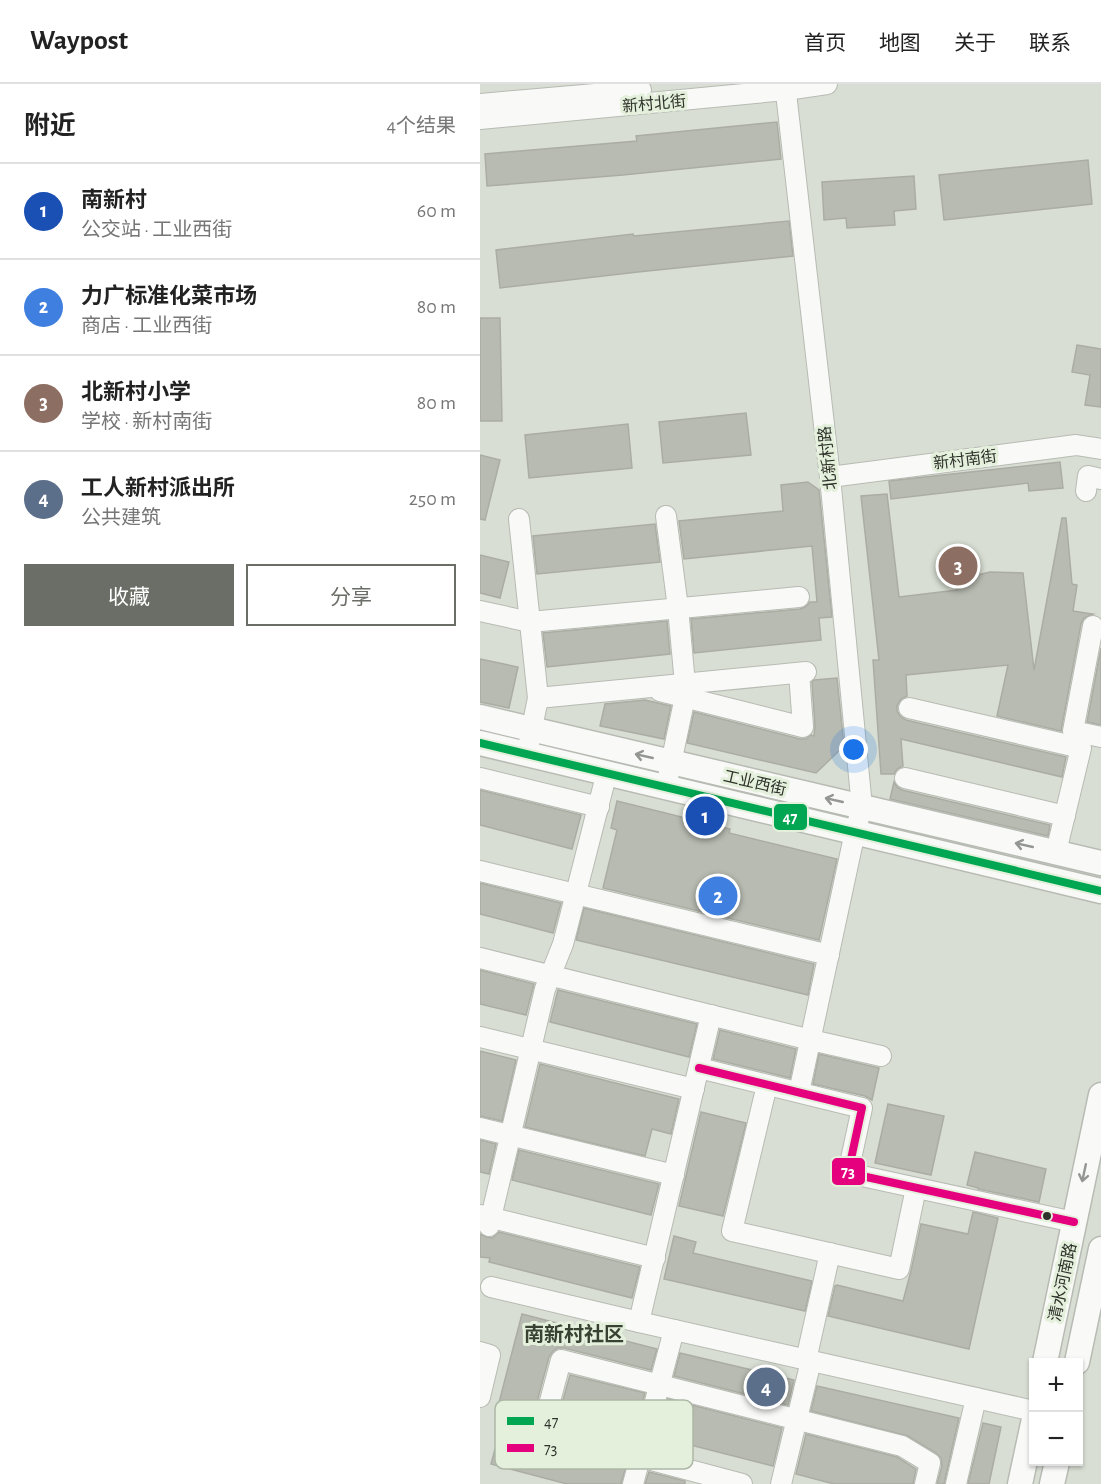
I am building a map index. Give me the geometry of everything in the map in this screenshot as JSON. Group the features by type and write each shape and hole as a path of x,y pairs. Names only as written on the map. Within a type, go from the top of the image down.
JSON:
{"main road":[{"name":"工业西街","path":"480,717 1098,861"},
{"name":"工业西街","path":"480,742 1097,892"},
{"name":"清水河南路","path":"1046,1358 1101,1095"},
{"name":"清水河南路","path":"1078,1358 1101,1249"},
{"path":"1020,1484 1029,1442"},
{"path":"1052,1484 1056,1466"}],"street":[{"name":"新村北街","path":"480,119 644,92 827,84"},
{"name":"北新村路","path":"785,87 830,477 862,807 801,1083"},
{"path":"480,104 644,92"},
{"name":"新村南街","path":"830,477 1076,445 1101,449"},
{"path":"1086,491 1088,476 1101,478"},
{"path":"666,516 678,608 685,691 666,787"},
{"path":"519,519 538,698 526,753"},
{"path":"480,610 530,622 799,597"},
{"path":"1093,626 1072,731 1101,737"},
{"path":"538,698 645,688 685,691 803,727 802,673 685,691"},
{"path":"909,708 1081,748 1056,852"},
{"path":"607,772 576,895 562,944 545,989 510,1136 487,1220 655,1258"},
{"path":"480,778 598,807"},
{"path":"905,778 1065,816"},
{"path":"480,871 829,955"},
{"path":"480,958 881,1056"},
{"path":"639,1322 711,1015"},
{"path":"480,1037 694,1089"},
{"path":"699,1068 862,1108 848,1173 1074,1222"},
{"path":"767,1085 732,1231 898,1269 916,1188"},
{"path":"480,1128 674,1175"},
{"path":"782,1484 830,1254"},
{"path":"491,1287 1029,1411"},
{"path":"655,1400 674,1330"},
{"path":"480,1352 490,1355 480,1397"},
{"path":"550,1400 561,1360 902,1446 930,1463 924,1484"},
{"path":"956,1484 976,1398"},
{"path":"633,1484 637,1469"},
{"path":"685,1469 742,1484"}],"building":[{"path":"777,122 781,159 487,186 485,154 637,141 636,136"},
{"path":"1088,160 1092,204 944,220 939,175"},
{"path":"914,176 916,209 894,211 895,225 847,228 846,218 824,220 822,182"},
{"path":"789,221 793,256 500,288 496,250 633,234 634,236"},
{"path":"480,318 500,318 502,421 480,421"},
{"path":"1077,345 1101,349 1101,407 1085,405 1090,375 1072,372"},
{"path":"746,413 751,455 663,463 659,422"},
{"path":"628,424 632,468 529,478 525,435"},
{"path":"480,455 500,460 485,520 480,519"},
{"path":"1060,462 1063,488 1029,491 1028,483 891,499 889,481"},
{"path":"808,482 819,490 832,617 819,618 821,640 694,653 691,619 800,609 810,602 817,602 812,546 684,559 679,521 783,511 781,485"},
{"path":"887,494 899,597 957,590 956,580 990,572 1023,573 1034,670 1062,518 1066,518 1072,584 1077,585 1073,611 1093,614 1084,618 1081,624 1061,731 997,716 1008,665 906,675 907,696 901,699 897,706 900,716 906,720 1066,757 1062,777 901,739 903,766 894,774 881,774 873,660 879,660 861,496"},
{"path":"655,524 660,562 537,574 533,536"},
{"path":"480,555 509,562 500,598 480,593"},
{"path":"667,621 670,654 547,667 543,633"},
{"path":"1101,648 1101,725 1087,722"},
{"path":"480,659 518,667 509,708 480,702"},
{"path":"837,678 844,746 816,773 687,743 694,712 800,739 814,736 812,682"},
{"path":"645,700 671,706 664,739 600,726 605,704"},
{"path":"894,782 902,790 1050,825 1048,836 890,799"},
{"path":"480,790 581,815 572,849 480,825"},
{"path":"617,801 730,829 729,833 837,859 819,940 603,888 617,830 611,828"},
{"path":"480,883 561,903 553,933 480,914"},
{"path":"584,908 814,964 808,995 576,940"},
{"path":"480,970 534,984 526,1015 480,1004"},
{"path":"558,990 697,1024 689,1057 550,1022"},
{"path":"720,1030 796,1049 790,1078 713,1059"},
{"path":"480,1051 516,1060 502,1121 480,1116"},
{"path":"819,1054 879,1068 872,1100 865,1096 813,1084"},
{"path":"540,1064 679,1099 671,1134 652,1129 645,1156 525,1127"},
{"path":"888,1104 944,1116 931,1175 875,1163"},
{"path":"701,1112 746,1123 723,1216 679,1206"},
{"path":"480,1140 496,1144 489,1174 480,1172"},
{"path":"519,1150 659,1184 651,1215 512,1180"},
{"path":"975,1152 1046,1169 1039,1202 967,1185"},
{"path":"973,1212 998,1218 969,1349 828,1316 837,1285 903,1301 921,1224 968,1234"},
{"path":"499,1232 640,1267 632,1298 489,1262 490,1258 480,1257 480,1234 492,1238"},
{"path":"674,1236 696,1242 693,1253 812,1281 805,1311 664,1279"},
{"path":"522,1314 657,1349 651,1370 558,1348 549,1357 537,1400 500,1400"},
{"path":"680,1353 794,1380 788,1405 674,1376"},
{"path":"570,1375 645,1393 643,1400 563,1400"},
{"path":"817,1386 959,1418 944,1484 937,1484 942,1466 941,1458 908,1436 811,1411"},
{"path":"693,1405 782,1428 773,1466 693,1446"},
{"path":"983,1423 1001,1427 989,1484 968,1484"},
{"path":"806,1434 897,1457 916,1469 913,1484 834,1484 796,1474"},
{"path":"495,1449 495,1465 491,1464"},
{"path":"510,1469 625,1469 621,1484 567,1484"},
{"path":"649,1472 685,1481 685,1484 645,1484"}],"transit line":[{"name":"47","path":"480,743 1101,891"},
{"name":"73","path":"699,1068 862,1108 848,1173 1074,1222"}],"place":[{"name":"北新村小学","path":"958,566"},
{"name":"南新村","path":"705,816"},
{"name":"力广标准化菜市场","path":"718,896"},
{"name":"工人新村派出所","path":"766,1387"}],"district":[{"name":"南新村社区","path":"574,1334"}]}
